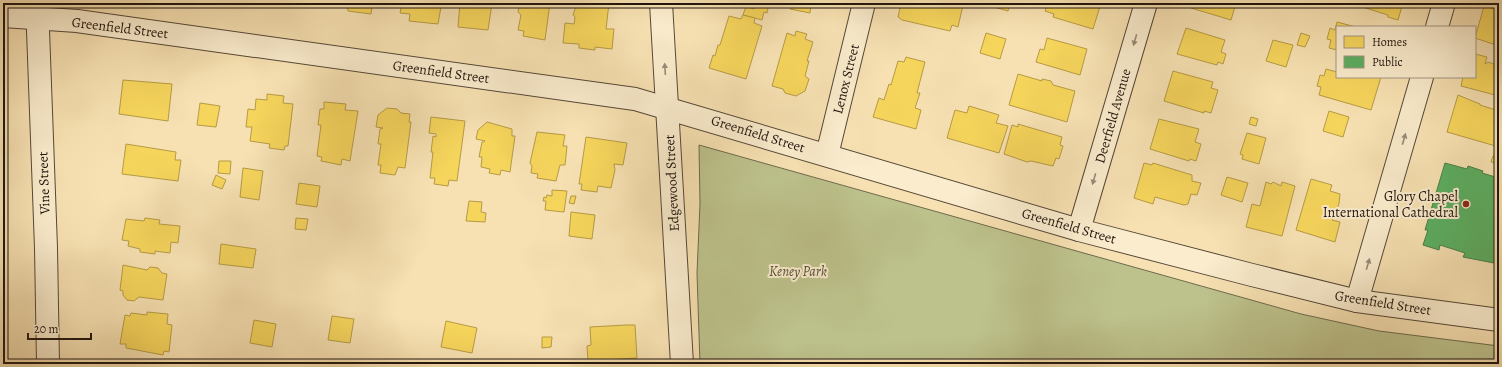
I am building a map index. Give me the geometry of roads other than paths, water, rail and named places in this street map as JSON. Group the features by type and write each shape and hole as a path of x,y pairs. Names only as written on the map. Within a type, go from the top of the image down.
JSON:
{"street":[{"name":"Edgewood Street","path":"661,3 682,364"},
{"name":"Lenox Street","path":"827,155 864,3"},
{"name":"Deerfield Avenue","path":"1079,230 1146,3"},
{"path":"1437,26 1444,3"},
{"name":"Greenfield Street","path":"3,16 37,11 112,26 635,99 1079,230 1357,301 1499,320"},
{"name":"Vine Street","path":"37,11 46,248 48,364"},
{"path":"1357,301 1422,78"}],"place":[{"name":"Glory Chapel International Cathedral","path":"1466,204"}],"park label":[{"name":"Keney Park","path":"798,271"}]}
